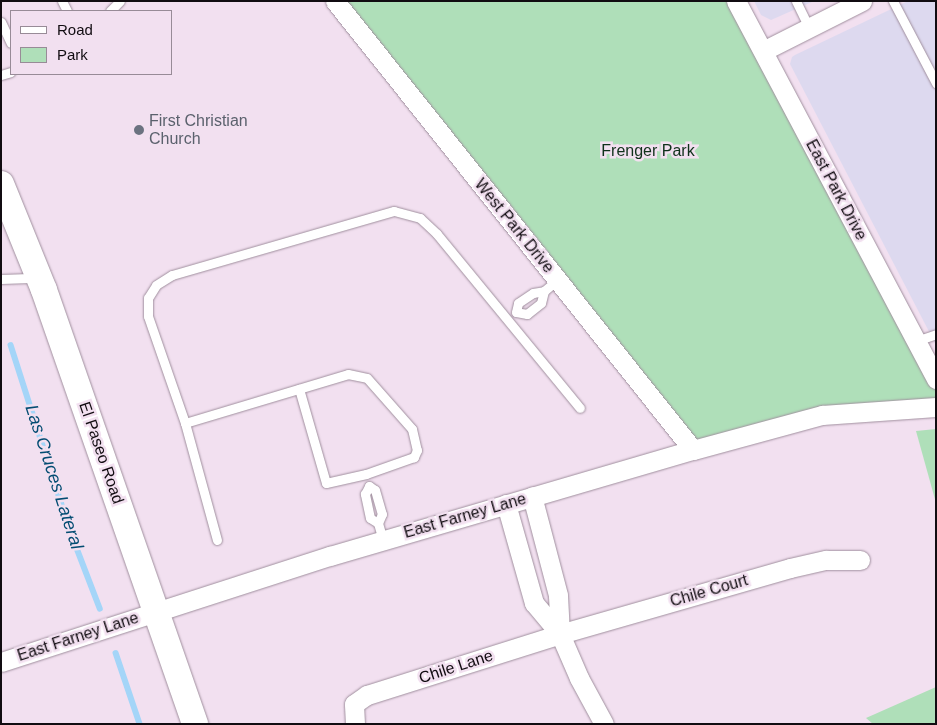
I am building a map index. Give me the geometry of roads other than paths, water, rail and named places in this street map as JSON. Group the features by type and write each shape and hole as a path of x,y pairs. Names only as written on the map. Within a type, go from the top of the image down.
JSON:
{"main road":[{"name":"El Paseo Road","path":"1,184 40,278 195,724"}],"street":[{"name":"West Park Drive","path":"334,1 550,286 693,450"},
{"name":"East Park Drive","path":"736,1 916,341 931,359 936,379"},
{"path":"763,51 810,28 843,6 862,1"},
{"name":"East Farney Lane","path":"1,662 89,635 381,531 506,504 822,415 936,407"},
{"path":"532,496 558,595 560,634"},
{"path":"506,504 534,604 560,634 579,678 604,724"},
{"name":"Chile Court","path":"560,634 790,568 826,560 860,560"},
{"name":"Chile Lane","path":"355,724 354,704 367,695 560,634"}],"lane":[{"path":"111,10 120,1"},
{"path":"796,1 810,28"},
{"path":"893,1 936,83"},
{"path":"1,22 10,41"},
{"path":"217,540 185,423 148,316 148,298 156,285 172,275 394,211 420,218 437,234 580,408"},
{"path":"1,279 40,278"},
{"path":"508,319 516,312 518,303 533,293 550,286"},
{"path":"516,312 527,314 541,303 550,286"},
{"path":"916,341 936,334"},
{"path":"185,423 298,389 348,374 367,378 412,429 417,443 414,457 366,474 326,483 298,389"},
{"path":"366,474 369,486 375,490 382,514 381,531"}],"waterway":[{"name":"Las Cruces Lateral","path":"11,345 70,530 100,608"},
{"name":"Las Cruces Lateral","path":"116,653 140,724"}],"place":[{"name":"First Christian Church","path":"139,130"}],"park label":[{"name":"Frenger Park","path":"648,151"}]}
